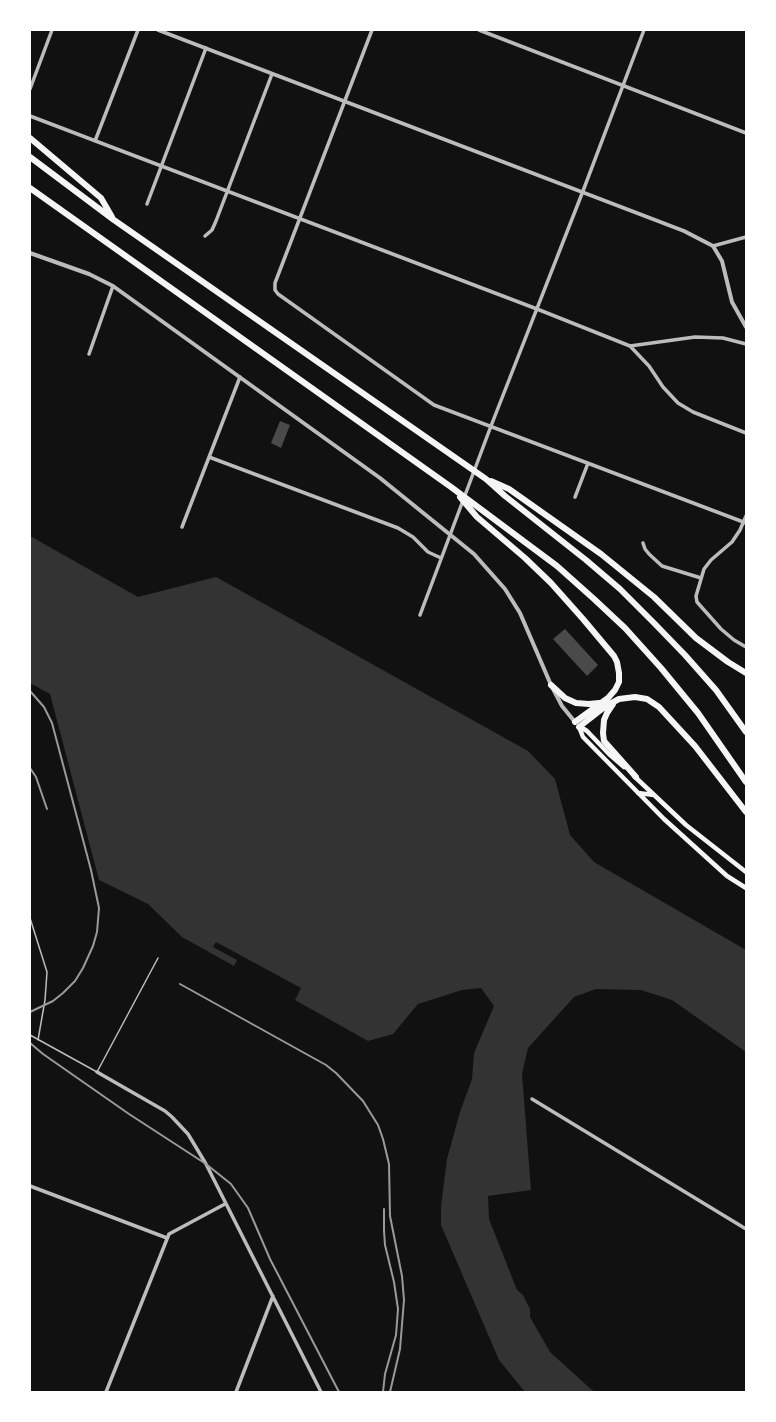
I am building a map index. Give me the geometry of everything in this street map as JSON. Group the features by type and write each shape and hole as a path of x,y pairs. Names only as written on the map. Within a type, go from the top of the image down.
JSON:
{"highway":[{"path":"30,138 101,198 114,220"},
{"path":"30,157 114,220 486,479 620,589 686,655 716,690 746,732"},
{"path":"30,188 453,489 557,566 625,628 661,668 698,713 746,782"},
{"path":"486,479 509,489 601,554 644,589 707,647 746,673"},
{"path":"453,489 474,514 547,579 575,609 614,656 619,667 619,682 615,690 577,725"},
{"path":"551,685 565,698 576,703 588,704 601,702"},
{"path":"577,725 619,699 641,697 653,702 695,746 745,811"},
{"path":"619,699 607,712 602,733 604,741 636,777"}],"main road":[{"path":"577,725 587,732 686,825 746,872"},
{"path":"577,725 582,737 664,819 727,876 746,888"},
{"path":"638,793 654,795"}],"street":[{"path":"30,87 52,30"},
{"path":"95,141 138,30"},
{"path":"158,30 684,231 714,246 722,261 732,302 746,327"},
{"path":"372,30 275,283 275,290 278,294 434,405 745,523"},
{"path":"479,30 746,133"},
{"path":"420,615 491,426 583,192 644,30"},
{"path":"147,204 206,48"},
{"path":"205,236 212,230 216,222 272,74"},
{"path":"30,116 537,309 630,346 649,366 663,387 678,403 693,412 746,433"},
{"path":"714,246 746,237"},
{"path":"30,253 88,274 113,286 380,478 474,554 505,589 522,618 551,685 562,706 577,725"},
{"path":"89,354 113,286"},
{"path":"630,346 695,337 723,338 746,344"},
{"path":"182,526 240,377"},
{"path":"209,458 398,528 413,537 428,552 441,558"},
{"path":"575,497 588,463"},
{"path":"746,516 745,523 732,542 711,560 704,569 696,592 698,602 729,636 746,647"},
{"path":"643,542 645,549 662,566 701,578"},
{"path":"97,1072 154,1104 176,1121 188,1134 273,1296 321,1392"},
{"path":"532,1098 746,1229"},
{"path":"30,1186 167,1238"},
{"path":"106,1392 169,1234 225,1204"},
{"path":"236,1392 273,1296"}],"lane":[{"path":"30,918 47,972 45,1000 38,1040"},
{"path":"30,1035 97,1072 158,958"}],"shaded area":[{"path":"30,536 138,597 216,577 528,751 555,779 570,835 594,862 746,950 746,1052 672,1000 641,990 596,989 574,997 528,1048 522,1074 531,1190 488,1196 489,1219 517,1290 523,1295 530,1309 530,1317 550,1352 596,1392 525,1392 499,1360 441,1225 441,1206 447,1159 460,1112 472,1079 474,1053 494,1006 481,988 462,990 418,1004 393,1034 368,1041 295,1000 301,988 216,942 213,947 237,960 234,966 182,937 148,904 99,880 50,694 30,683"}],"building":[{"path":"280,421 290,425 281,448 271,443"},
{"path":"565,629 598,665 587,676 553,639"}],"railway":[{"path":"30,691 44,707 52,723 91,870 99,908 97,932 93,946 75,981 53,1001 30,1012"},
{"path":"30,768 36,777 47,809"},
{"path":"180,984 326,1065 336,1073 363,1101 378,1125 389,1164 390,1216 402,1276 404,1300 400,1349 390,1392"},
{"path":"30,1043 43,1054 129,1114 206,1164 231,1184 248,1208 270,1259 339,1392"},
{"path":"383,1392 385,1374 396,1335 398,1309 394,1282 385,1245 384,1209"}]}
